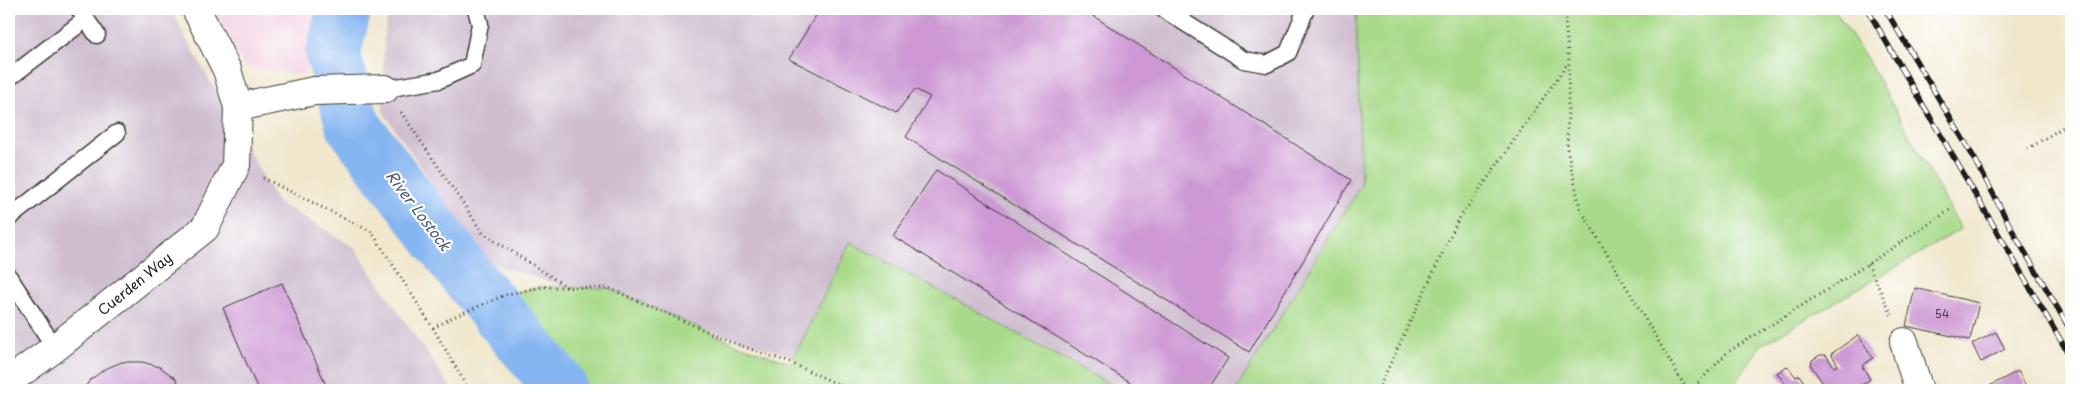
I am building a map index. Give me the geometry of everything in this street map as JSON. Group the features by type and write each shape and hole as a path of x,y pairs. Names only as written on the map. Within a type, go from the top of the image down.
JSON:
{"street":[{"path":"196,9 227,70 238,108 236,165"},
{"path":"238,108 314,91 384,89"},
{"name":"Cuerden Way","path":"9,380 55,348 204,228 236,165"},
{"path":"1904,342 1919,390"}],"lane":[{"path":"384,89 439,80 472,65 480,24 476,9"},
{"path":"1163,9 1244,60 1267,64 1288,53 1306,9"},
{"path":"9,78 82,14 97,35"},
{"path":"9,218 117,133"},
{"path":"9,277 55,348"}],"path":[{"path":"1564,9 1569,62 1567,148 1580,208 1687,390"},
{"path":"1378,390 1458,222 1569,62"},
{"path":"384,89 483,232 567,287"},
{"path":"2028,149 2071,122"},
{"path":"236,165 372,232 433,328 469,390"},
{"path":"1691,390 1728,352 1950,210"},
{"path":"1868,264 1904,342"},
{"path":"433,328 453,317 508,294 541,287 608,288 736,344 791,363 852,390"}],"shaded area":[{"path":"9,9 170,9 277,202 354,247 452,390 9,390"},
{"path":"213,9 321,9 305,75 245,67"},
{"path":"389,9 1368,9 1367,198 1246,390 1101,390 809,361 488,263 383,112 384,37"}],"green space":[{"path":"1356,9 1834,9 1867,59 1961,229 1761,345 1731,390 1236,390 1361,185"},
{"path":"850,242 1120,390 560,390 508,294 541,287 608,288 736,344 791,363"}],"building":[{"path":"820,9 1082,9 1351,180 1249,352 906,137 930,97 915,89 896,113 789,59"},
{"path":"936,170 1228,358 1208,390 1143,390 893,236"},
{"path":"282,283 328,390 258,390 223,308"},
{"path":"1915,288 1979,303 1970,340 1906,326"},
{"path":"1996,332 2005,349 1981,362 1972,344"},
{"path":"1858,335 1873,358 1862,366 1870,379 1862,385 1865,390 1828,390 1811,366 1812,360 1820,355 1826,355 1834,367 1838,365 1831,354"},
{"path":"122,362 142,362 160,367 175,378 183,390 83,390 90,380 105,369"},
{"path":"1787,366 1796,377 1799,375 1810,390 1779,390 1786,385 1777,373"},
{"path":"2018,371 2028,390 1982,390"}],"waterway":[{"name":"River Lostock","path":"344,9 333,54 353,125 470,280 559,385 560,390"}],"railway":[{"path":"1867,9 2071,358"},
{"path":"1885,9 1976,161 2012,230 2071,331"}]}
